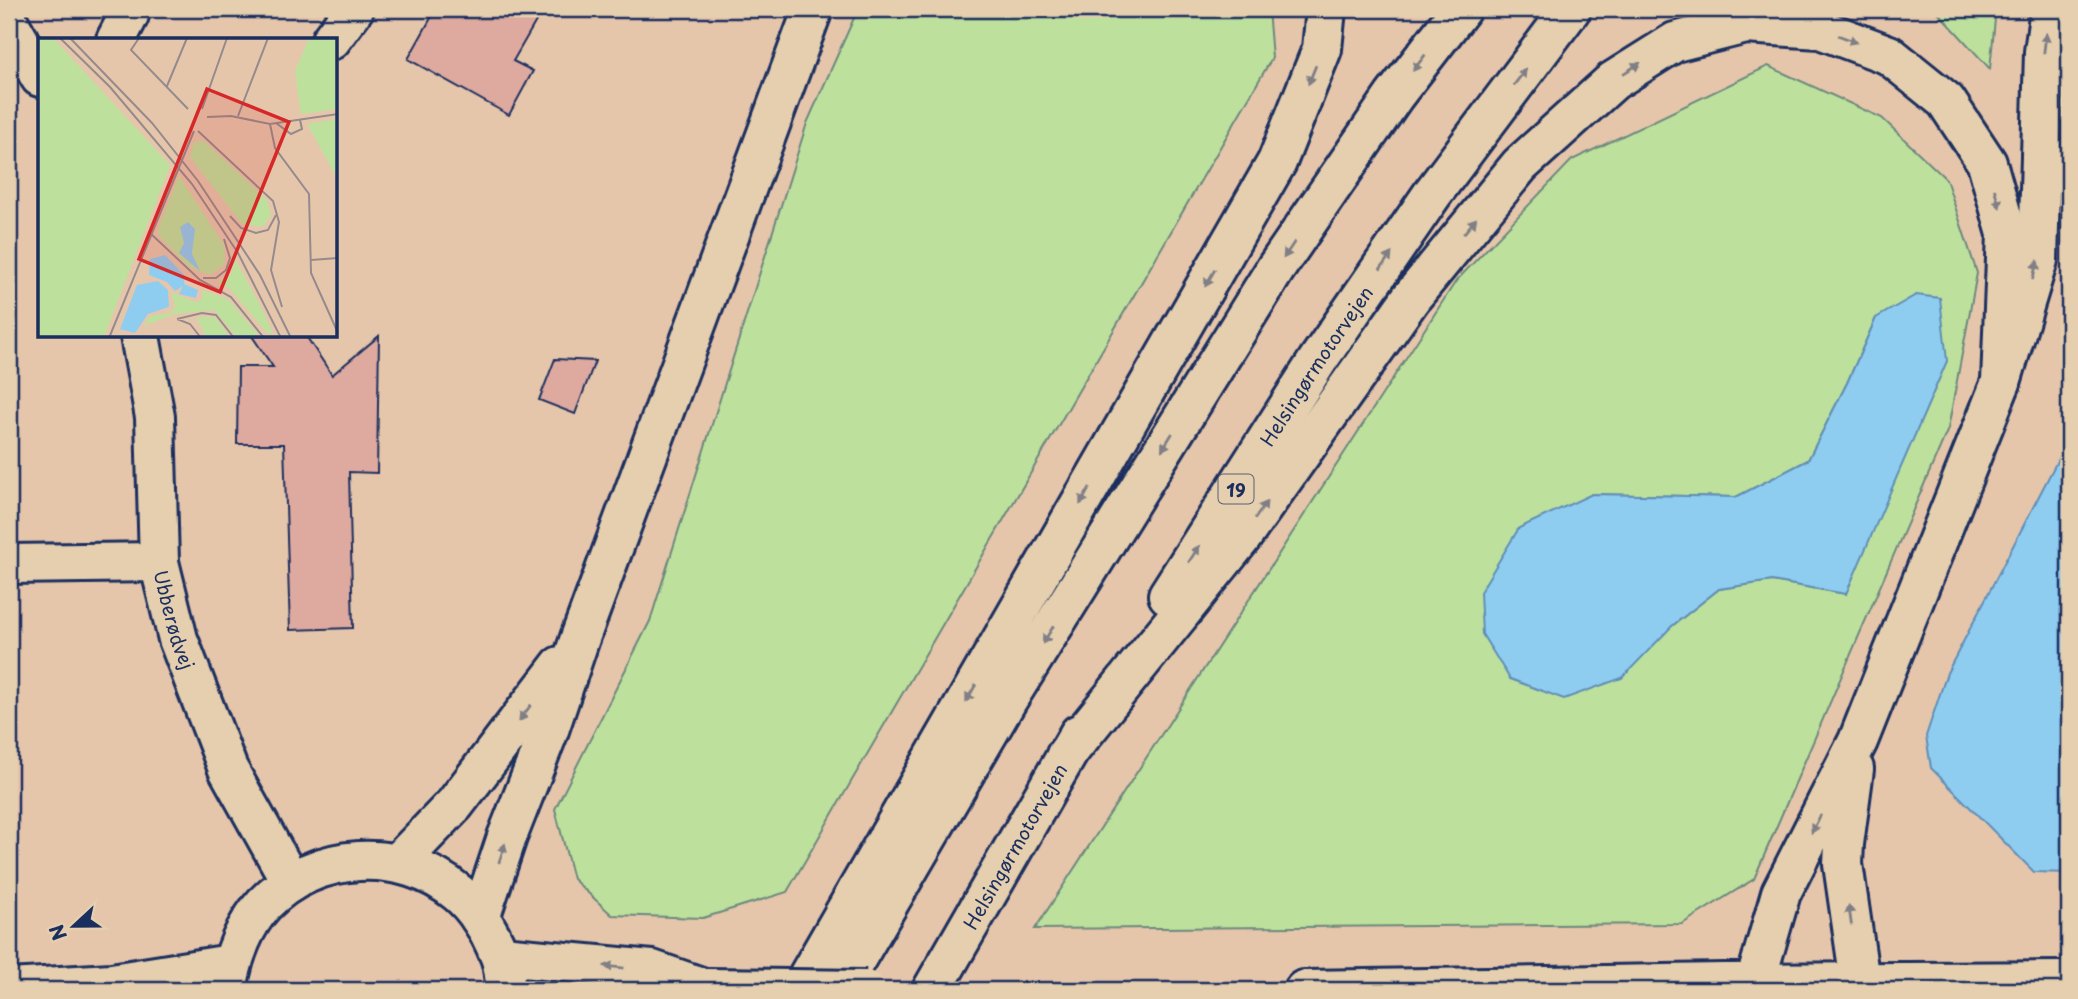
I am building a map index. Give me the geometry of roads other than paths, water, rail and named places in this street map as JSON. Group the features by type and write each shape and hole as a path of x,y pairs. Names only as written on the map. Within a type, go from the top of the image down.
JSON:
{"main road":[{"path":"117,38 130,9"},
{"path":"332,38 354,9"},
{"path":"480,918 507,837 548,733 579,638 813,9"},
{"path":"800,990 1277,162 1322,49 1326,9"},
{"path":"838,990 1008,699 1262,291 1394,96 1461,9"},
{"name":"Helsingørmotorvejen","path":"932,990 1066,755 1325,349 1433,193 1571,9"},
{"path":"1755,983 1781,893 1858,741 2001,382 2038,260 2044,52 2050,9"},
{"path":"9,23 38,74"},
{"path":"1066,755 1242,537 1411,298 1520,165 1613,81 1675,42 1746,24 1820,29 1889,55 1947,101 1987,163 2007,234 2001,382"},
{"name":"Ubberødvej","path":"140,338 155,417 159,562 178,639 228,769 291,882"},
{"path":"9,564 159,562"},
{"path":"398,863 455,804 579,638"},
{"path":"1858,741 1843,864 1860,982"},
{"path":"9,989 229,977 244,932 264,904 291,882 316,869 343,862 370,860 398,863 429,874 458,893 480,918 503,973 652,970 700,989 866,990"},
{"path":"1304,990 2069,981"}],"water":[{"path":"1916,295 1940,298 1947,361 1846,594 1772,581 1719,589 1672,626 1622,678 1564,699 1510,679 1482,634 1480,592 1519,528 1592,494 1736,497 1808,460 1876,318"},
{"path":"2069,438 2069,873 2034,872 1931,768 1926,736 1947,673"}]}
